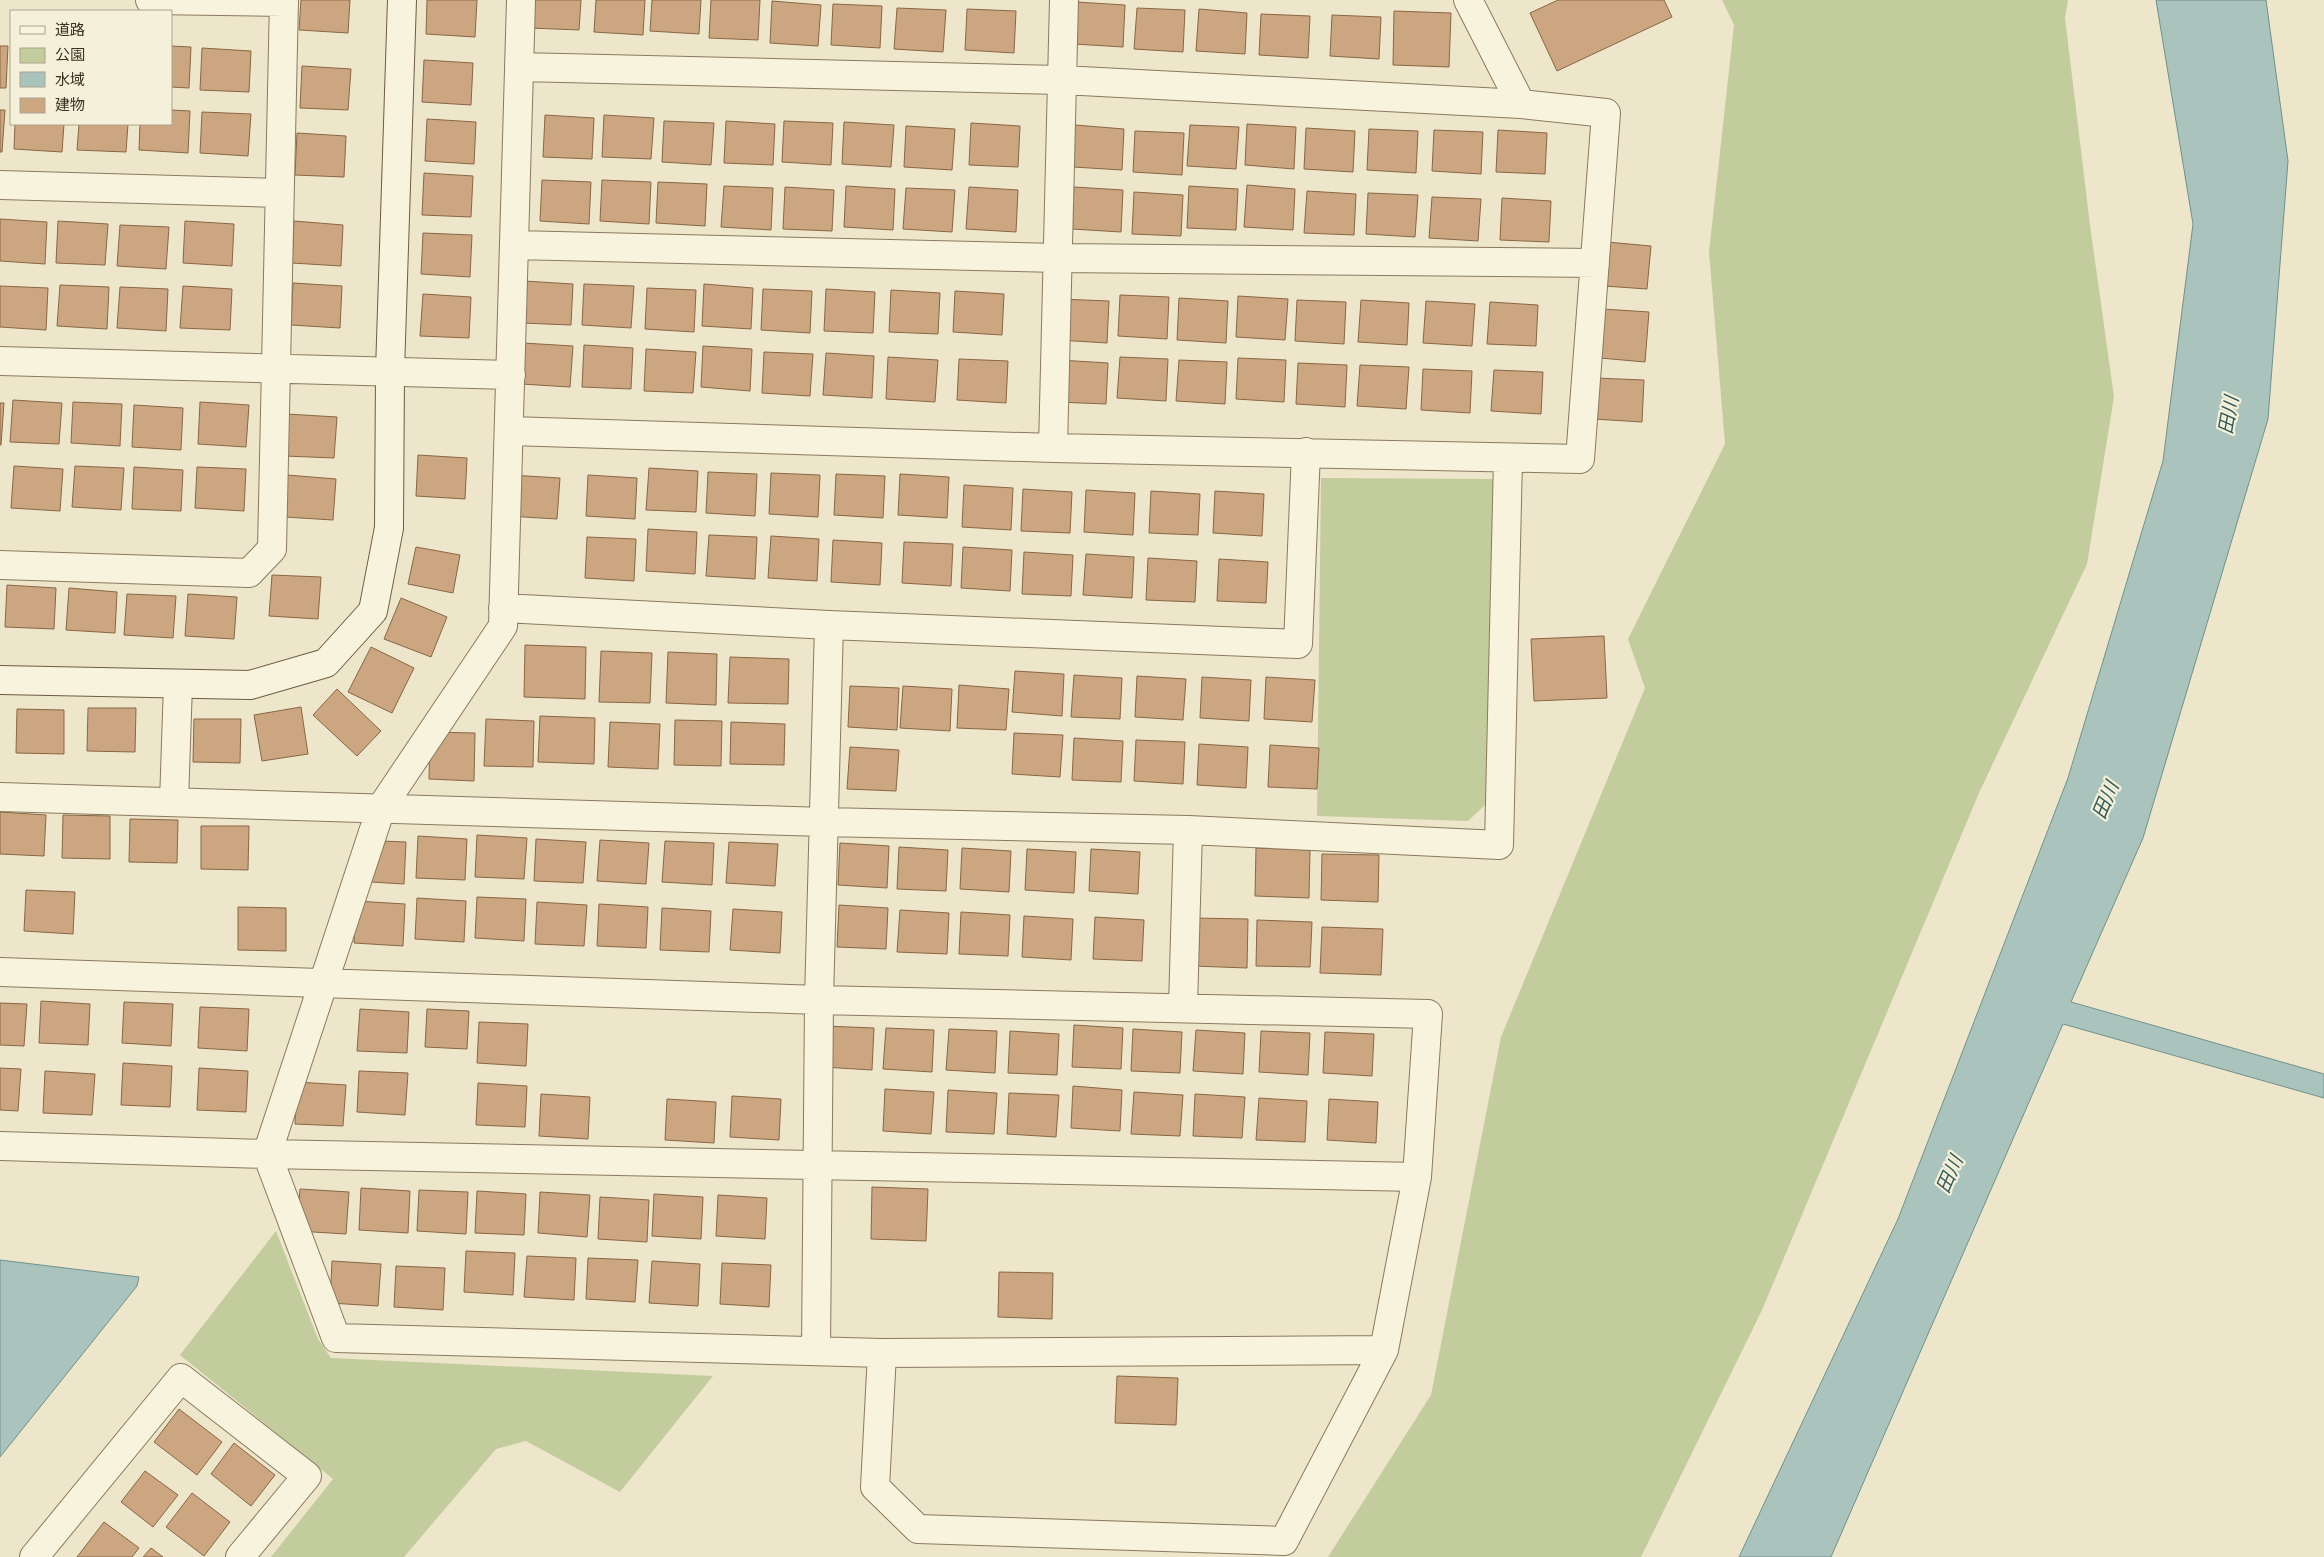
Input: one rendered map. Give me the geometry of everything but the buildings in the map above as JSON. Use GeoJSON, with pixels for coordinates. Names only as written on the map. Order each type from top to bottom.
{"type":"FeatureCollection","features":[{"type":"Feature","properties":{"kind":"street"},"geometry":{"type":"LineString","coordinates":[[0,565],[249,574],[272,549],[278,193],[284,1],[150,0]]}},
{"type":"Feature","properties":{"kind":"street"},"geometry":{"type":"LineString","coordinates":[[0,680],[250,686],[326,663],[373,611],[390,528],[390,371],[402,0]]}},
{"type":"Feature","properties":{"kind":"street"},"geometry":{"type":"LineString","coordinates":[[521,0],[503,626],[381,808],[267,1154],[336,1338],[882,1353],[1384,1350]]}},
{"type":"Feature","properties":{"kind":"street"},"geometry":{"type":"LineString","coordinates":[[1053,448],[1064,0]]}},
{"type":"Feature","properties":{"kind":"street"},"geometry":{"type":"LineString","coordinates":[[1468,0],[1520,104]]}},
{"type":"Feature","properties":{"kind":"street"},"geometry":{"type":"LineString","coordinates":[[510,431],[1053,448],[1306,452],[1508,459],[1580,459],[1606,113],[1520,104],[1062,80],[520,67]]}},
{"type":"Feature","properties":{"kind":"street"},"geometry":{"type":"LineString","coordinates":[[0,185],[278,193]]}},
{"type":"Feature","properties":{"kind":"street"},"geometry":{"type":"LineString","coordinates":[[515,246],[1058,258],[1595,263]]}},
{"type":"Feature","properties":{"kind":"street"},"geometry":{"type":"LineString","coordinates":[[0,361],[511,376]]}},
{"type":"Feature","properties":{"kind":"street"},"geometry":{"type":"LineString","coordinates":[[503,608],[829,625],[1298,644],[1306,452]]}},
{"type":"Feature","properties":{"kind":"street"},"geometry":{"type":"LineString","coordinates":[[0,797],[824,822],[1188,830],[1499,845],[1508,459]]}},
{"type":"Feature","properties":{"kind":"street"},"geometry":{"type":"LineString","coordinates":[[816,1351],[820,1000],[829,625]]}},
{"type":"Feature","properties":{"kind":"street"},"geometry":{"type":"LineString","coordinates":[[174,802],[178,684]]}},
{"type":"Feature","properties":{"kind":"street"},"geometry":{"type":"LineString","coordinates":[[1184,1007],[1188,830]]}},
{"type":"Feature","properties":{"kind":"street"},"geometry":{"type":"LineString","coordinates":[[0,972],[820,1000],[1428,1014],[1417,1177],[1384,1350],[1284,1541],[918,1529],[875,1487],[882,1353]]}},
{"type":"Feature","properties":{"kind":"street"},"geometry":{"type":"LineString","coordinates":[[0,1146],[267,1154],[1417,1177]]}},
{"type":"Feature","properties":{"kind":"street"},"geometry":{"type":"LineString","coordinates":[[34,1557],[181,1378],[307,1476],[240,1557]]}},
{"type":"Feature","properties":{"kind":"green space"},"geometry":{"type":"Polygon","coordinates":[[[1722,0],[2068,0],[2065,18],[2090,225],[2114,397],[2087,564],[1979,793],[1762,1310],[1641,1557],[1328,1557],[1431,1395],[1501,1037],[1645,688],[1628,639],[1725,444],[1709,252],[1734,25],[1722,0]]]}},
{"type":"Feature","properties":{"kind":"green space"},"geometry":{"type":"Polygon","coordinates":[[[1321,478],[1493,479],[1486,804],[1468,821],[1317,816],[1321,478]]]}},
{"type":"Feature","properties":{"kind":"green space"},"geometry":{"type":"Polygon","coordinates":[[[276,1231],[318,1339],[331,1358],[713,1376],[620,1492],[526,1441],[496,1449],[404,1557],[271,1557],[333,1479],[180,1355],[276,1231]]]}},
{"type":"Feature","properties":{"kind":"water","name":"田川"},"geometry":{"type":"Polygon","coordinates":[[[2156,0],[2266,0],[2288,161],[2268,419],[2143,838],[2071,1002],[2324,1074],[2324,1098],[2063,1024],[1831,1557],[1739,1557],[1898,1219],[2068,778],[2163,461],[2193,224],[2156,0]]]}},
{"type":"Feature","properties":{"kind":"water"},"geometry":{"type":"Polygon","coordinates":[[[0,1260],[139,1277],[137,1286],[0,1457],[0,1260]]]}}]}
